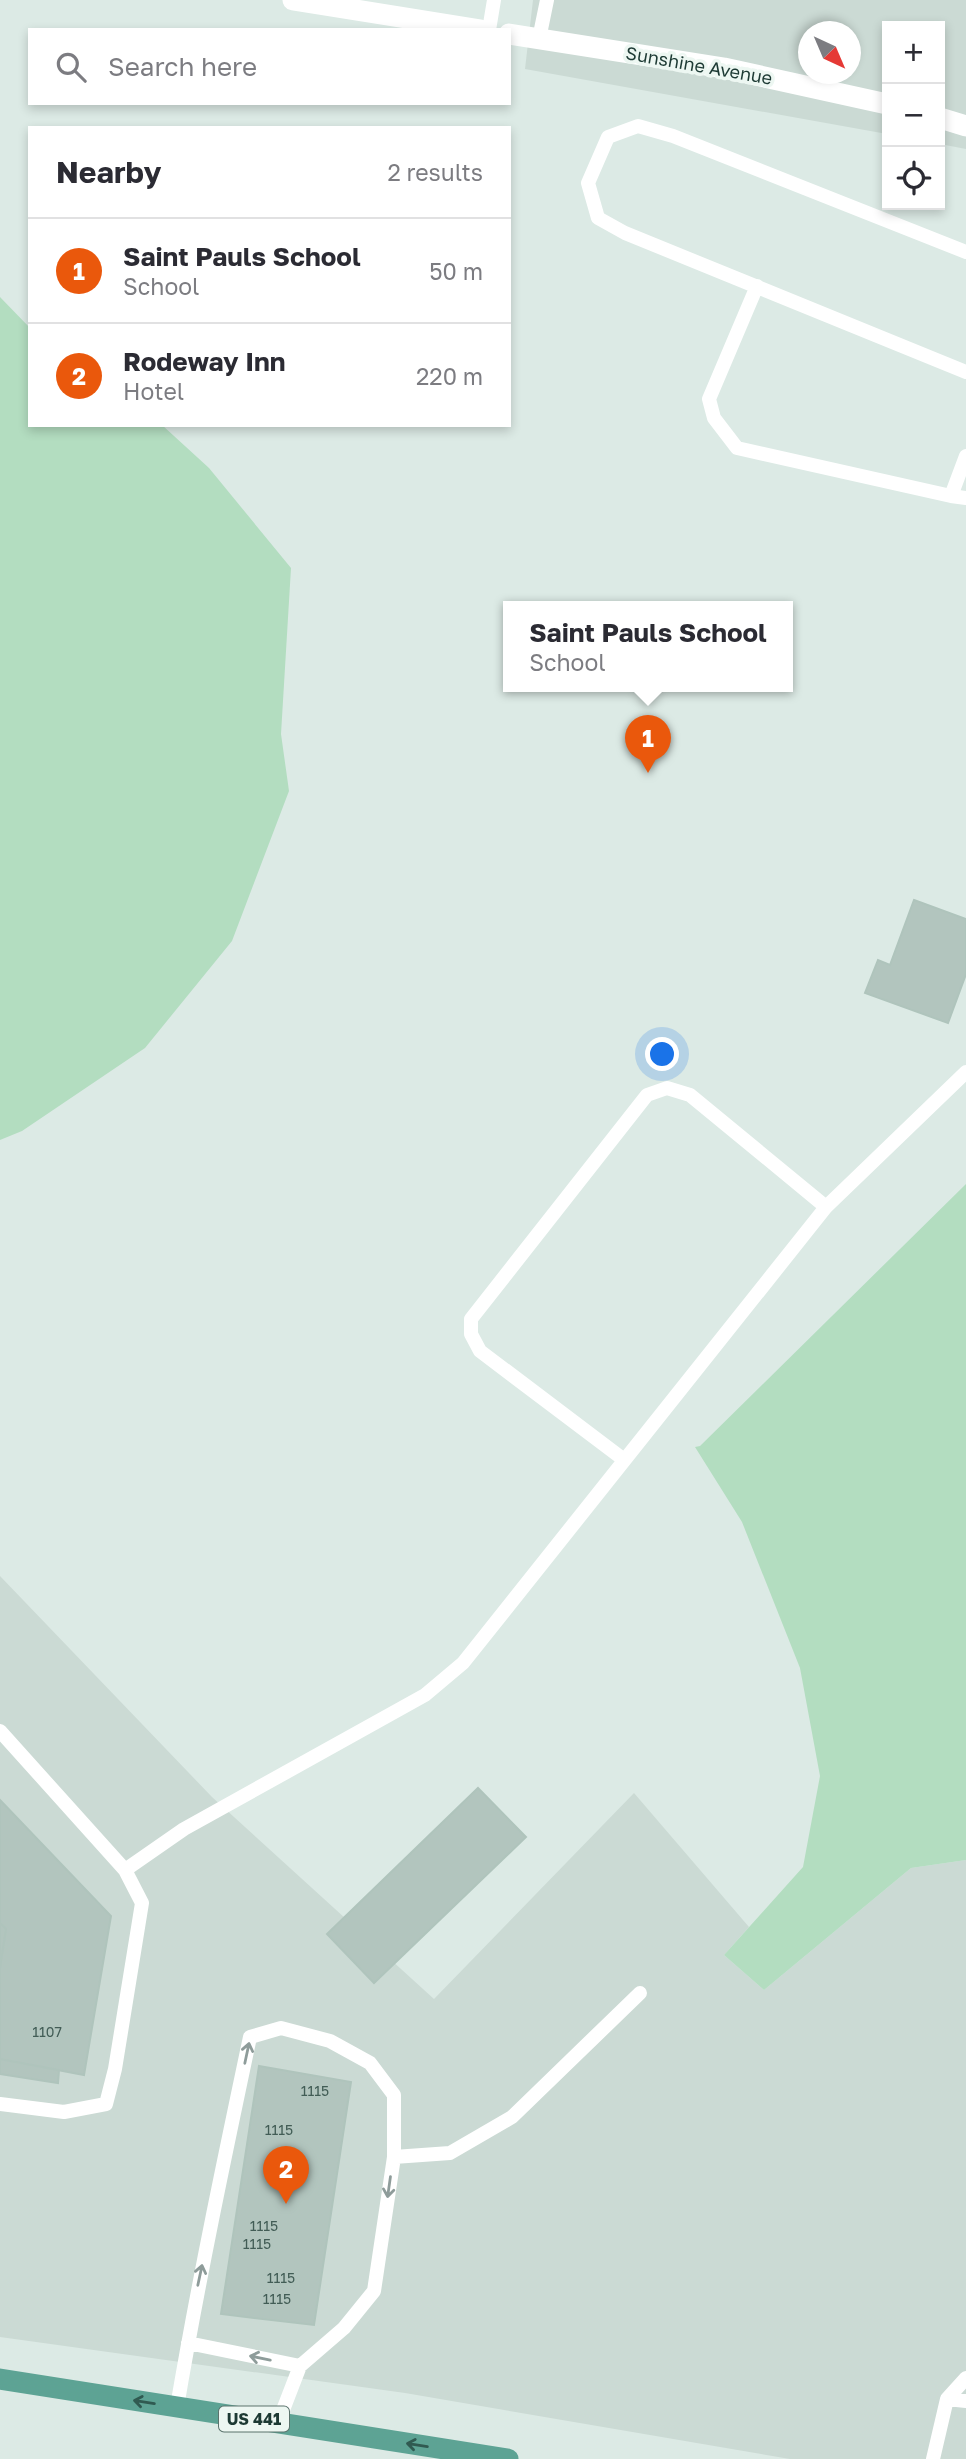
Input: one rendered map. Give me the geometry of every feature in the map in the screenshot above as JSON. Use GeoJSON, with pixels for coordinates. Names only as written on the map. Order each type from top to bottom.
{"type":"FeatureCollection","features":[{"type":"Feature","properties":{"kind":"main road","name":"US 441"},"geometry":{"type":"LineString","coordinates":[[0,2379],[508,2459]]}},
{"type":"Feature","properties":{"kind":"street"},"geometry":{"type":"LineString","coordinates":[[293,0],[468,28]]}},
{"type":"Feature","properties":{"kind":"street","name":"Sunshine Avenue"},"geometry":{"type":"LineString","coordinates":[[511,34],[724,68],[882,103]]}},
{"type":"Feature","properties":{"kind":"street"},"geometry":{"type":"LineString","coordinates":[[945,119],[966,125]]}},
{"type":"Feature","properties":{"kind":"lane"},"geometry":{"type":"LineString","coordinates":[[489,28],[494,0]]}},
{"type":"Feature","properties":{"kind":"lane"},"geometry":{"type":"LineString","coordinates":[[540,39],[547,0]]}},
{"type":"Feature","properties":{"kind":"lane"},"geometry":{"type":"LineString","coordinates":[[966,252],[673,136],[638,126],[608,137],[587,183],[598,218],[625,233],[966,372]]}},
{"type":"Feature","properties":{"kind":"lane"},"geometry":{"type":"LineString","coordinates":[[757,286],[709,399],[714,418],[737,448],[959,497],[966,456]]}},
{"type":"Feature","properties":{"kind":"lane"},"geometry":{"type":"LineString","coordinates":[[125,1870],[184,1829],[435,1687],[463,1663],[826,1207],[966,1072]]}},
{"type":"Feature","properties":{"kind":"lane"},"geometry":{"type":"LineString","coordinates":[[623,1459],[480,1352],[471,1335],[471,1319],[647,1095],[667,1088],[690,1095],[826,1207]]}},
{"type":"Feature","properties":{"kind":"lane"},"geometry":{"type":"LineString","coordinates":[[0,1731],[125,1870],[142,1903],[115,2069],[106,2104],[64,2112],[0,2104]]}},
{"type":"Feature","properties":{"kind":"lane"},"geometry":{"type":"LineString","coordinates":[[394,2157],[450,2152],[512,2117],[640,1993]]}},
{"type":"Feature","properties":{"kind":"lane"},"geometry":{"type":"LineString","coordinates":[[177,2407],[250,2037],[281,2028],[330,2041],[370,2063],[394,2095],[394,2157],[374,2291],[344,2328],[300,2366],[278,2423]]}},
{"type":"Feature","properties":{"kind":"lane"},"geometry":{"type":"LineString","coordinates":[[188,2343],[300,2366]]}},
{"type":"Feature","properties":{"kind":"lane"},"geometry":{"type":"LineString","coordinates":[[933,2459],[947,2399],[966,2378]]}},
{"type":"Feature","properties":{"kind":"lane"},"geometry":{"type":"LineString","coordinates":[[947,2399],[966,2402]]}},
{"type":"Feature","properties":{"kind":"shaded area"},"geometry":{"type":"Polygon","coordinates":[[[533,0],[966,0],[966,149],[945,145],[945,21],[882,21],[882,133],[525,69],[533,0]]]}},
{"type":"Feature","properties":{"kind":"shaded area"},"geometry":{"type":"Polygon","coordinates":[[[0,1576],[212,1797],[434,1999],[634,1793],[749,1927],[724,1955],[764,1990],[911,1868],[966,1860],[966,2459],[790,2459],[405,2393],[0,2337],[0,1576]]]}},
{"type":"Feature","properties":{"kind":"green space"},"geometry":{"type":"Polygon","coordinates":[[[0,297],[28,326],[28,427],[164,427],[209,468],[291,568],[281,734],[289,791],[232,941],[145,1048],[22,1131],[0,1140],[0,297]]]}},
{"type":"Feature","properties":{"kind":"green space"},"geometry":{"type":"Polygon","coordinates":[[[966,1184],[966,1860],[911,1868],[764,1990],[724,1955],[803,1867],[820,1776],[800,1668],[742,1522],[695,1447],[700,1446],[966,1184]]]}},
{"type":"Feature","properties":{"kind":"building"},"geometry":{"type":"Polygon","coordinates":[[[914,900],[966,919],[966,974],[948,1023],[865,993],[878,960],[890,965],[914,900]]]}},
{"type":"Feature","properties":{"kind":"building"},"geometry":{"type":"Polygon","coordinates":[[[478,1788],[526,1837],[374,1983],[327,1934],[478,1788]]]}},
{"type":"Feature","properties":{"kind":"building"},"geometry":{"type":"Polygon","coordinates":[[[0,1800],[111,1916],[84,2075],[0,2059],[0,1968],[6,1929],[0,1923],[0,1800]]]}},
{"type":"Feature","properties":{"kind":"building"},"geometry":{"type":"Polygon","coordinates":[[[0,1923],[6,1929],[0,1968],[0,1923]]]}},
{"type":"Feature","properties":{"kind":"building"},"geometry":{"type":"Polygon","coordinates":[[[0,2059],[59,2070],[58,2083],[0,2074],[0,2059]]]}},
{"type":"Feature","properties":{"kind":"building"},"geometry":{"type":"Polygon","coordinates":[[[259,2066],[351,2082],[314,2325],[221,2314],[259,2066]]]}},
{"type":"Feature","properties":{"kind":"place","name":"Saint Pauls School"},"geometry":{"type":"Point","coordinates":[648,773]}},
{"type":"Feature","properties":{"kind":"place","name":"Rodeway Inn"},"geometry":{"type":"Point","coordinates":[286,2204]}}]}
